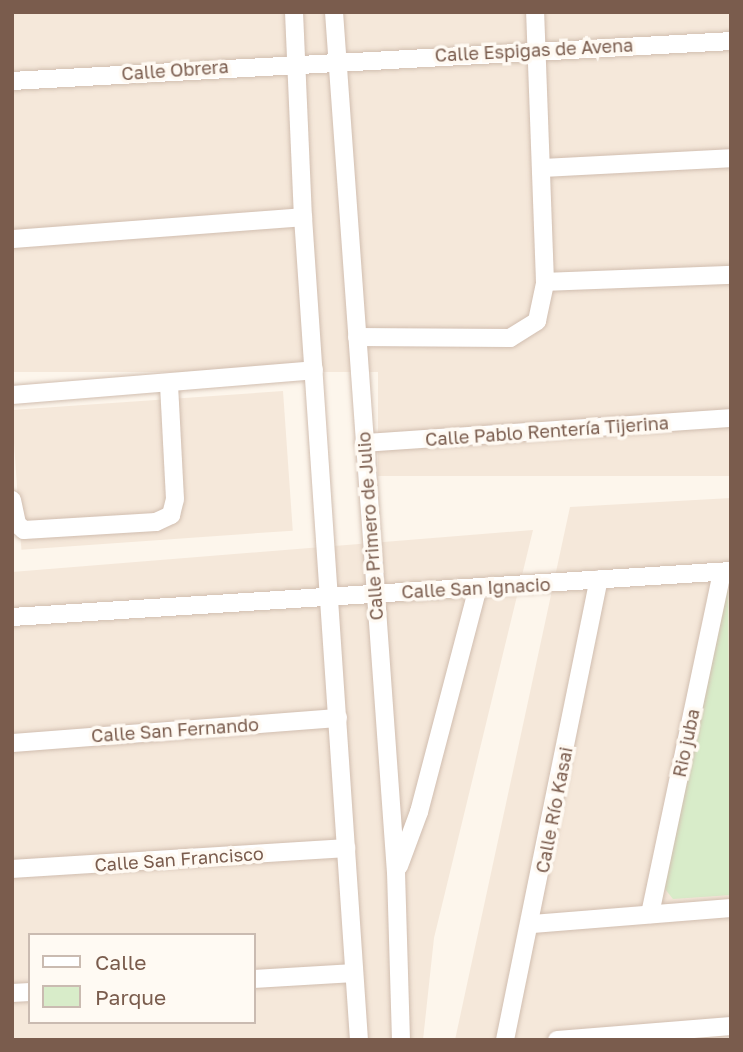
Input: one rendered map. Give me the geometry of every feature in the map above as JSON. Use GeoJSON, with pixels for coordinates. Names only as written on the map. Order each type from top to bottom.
{"type":"FeatureCollection","features":[{"type":"Feature","properties":{"kind":"street"},"geometry":{"type":"LineString","coordinates":[[294,12],[293,62],[359,1040]]}},
{"type":"Feature","properties":{"kind":"street","name":"Calle Primero de Julio"},"geometry":{"type":"LineString","coordinates":[[334,12],[396,872],[401,1040]]}},
{"type":"Feature","properties":{"kind":"street"},"geometry":{"type":"LineString","coordinates":[[357,337],[510,338],[537,321],[545,282],[535,12]]}},
{"type":"Feature","properties":{"kind":"street","name":"Calle Espigas de Avena"},"geometry":{"type":"LineString","coordinates":[[337,60],[731,41]]}},
{"type":"Feature","properties":{"kind":"street","name":"Calle Obrera"},"geometry":{"type":"LineString","coordinates":[[12,81],[337,60]]}},
{"type":"Feature","properties":{"kind":"street"},"geometry":{"type":"LineString","coordinates":[[542,168],[731,158]]}},
{"type":"Feature","properties":{"kind":"street"},"geometry":{"type":"LineString","coordinates":[[12,239],[303,218]]}},
{"type":"Feature","properties":{"kind":"street"},"geometry":{"type":"LineString","coordinates":[[545,282],[731,275]]}},
{"type":"Feature","properties":{"kind":"street"},"geometry":{"type":"LineString","coordinates":[[12,395],[314,370]]}},
{"type":"Feature","properties":{"kind":"street"},"geometry":{"type":"LineString","coordinates":[[12,500],[21,529],[156,522],[171,515],[175,499],[169,384]]}},
{"type":"Feature","properties":{"kind":"street","name":"Calle Pablo Rentería Tijerina"},"geometry":{"type":"LineString","coordinates":[[364,443],[731,418]]}},
{"type":"Feature","properties":{"kind":"street","name":"Calle San Ignacio"},"geometry":{"type":"LineString","coordinates":[[12,617],[330,599],[375,593],[477,590],[727,572]]}},
{"type":"Feature","properties":{"kind":"street","name":"Rio juba"},"geometry":{"type":"LineString","coordinates":[[650,914],[727,572]]}},
{"type":"Feature","properties":{"kind":"street","name":"Calle Río Kasai"},"geometry":{"type":"LineString","coordinates":[[505,1040],[532,923],[600,580]]}},
{"type":"Feature","properties":{"kind":"street"},"geometry":{"type":"LineString","coordinates":[[396,872],[419,812],[477,590]]}},
{"type":"Feature","properties":{"kind":"street","name":"Calle San Fernando"},"geometry":{"type":"LineString","coordinates":[[12,743],[338,718]]}},
{"type":"Feature","properties":{"kind":"street","name":"Calle San Francisco"},"geometry":{"type":"LineString","coordinates":[[12,869],[345,848]]}},
{"type":"Feature","properties":{"kind":"street"},"geometry":{"type":"LineString","coordinates":[[532,923],[731,908]]}},
{"type":"Feature","properties":{"kind":"street"},"geometry":{"type":"LineString","coordinates":[[256,979],[354,973]]}},
{"type":"Feature","properties":{"kind":"street"},"geometry":{"type":"LineString","coordinates":[[557,1040],[731,1026]]}},
{"type":"Feature","properties":{"kind":"shaded area"},"geometry":{"type":"Polygon","coordinates":[[[12,12],[731,12],[731,372],[12,372],[12,12]]]}},
{"type":"Feature","properties":{"kind":"shaded area"},"geometry":{"type":"Polygon","coordinates":[[[378,358],[731,358],[731,476],[378,476],[378,358]]]}},
{"type":"Feature","properties":{"kind":"shaded area"},"geometry":{"type":"Polygon","coordinates":[[[283,391],[293,531],[21,550],[12,410],[283,391]]]}},
{"type":"Feature","properties":{"kind":"shaded area"},"geometry":{"type":"Polygon","coordinates":[[[731,498],[731,1040],[455,1040],[570,507],[731,498]]]}},
{"type":"Feature","properties":{"kind":"shaded area"},"geometry":{"type":"Polygon","coordinates":[[[533,530],[434,938],[423,1040],[12,1040],[12,572],[533,530]]]}},
{"type":"Feature","properties":{"kind":"green space"},"geometry":{"type":"Polygon","coordinates":[[[728,582],[731,895],[673,899],[661,884],[728,582]]]}}]}
